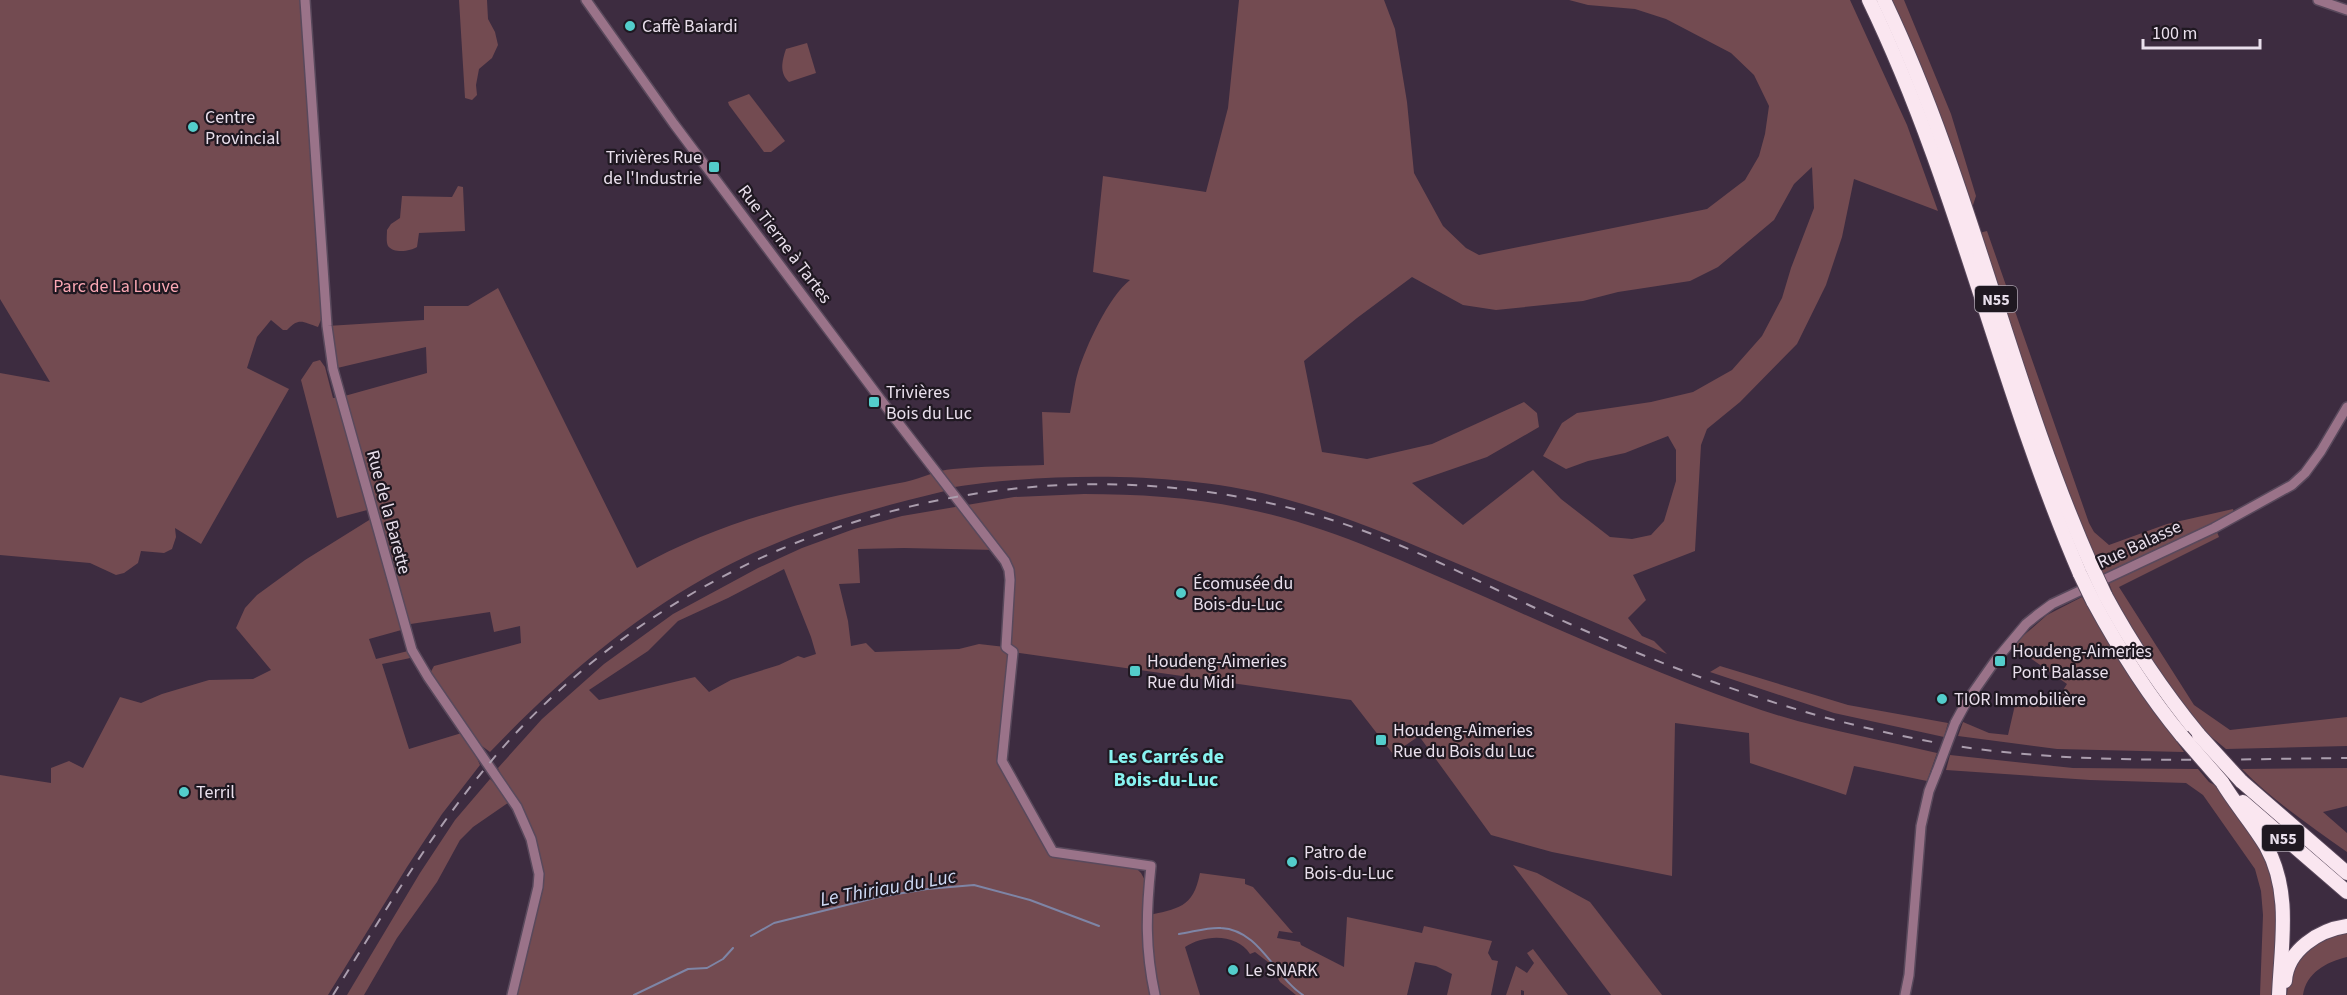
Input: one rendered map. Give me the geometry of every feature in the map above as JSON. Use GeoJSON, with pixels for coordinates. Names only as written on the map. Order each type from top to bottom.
{"type":"FeatureCollection","features":[{"type":"Feature","properties":{"kind":"highway","name":"N55"},"geometry":{"type":"LineString","coordinates":[[1869,0],[1904,77],[1934,153],[2046,489],[2099,598],[2116,643],[2140,681],[2182,736],[2222,782],[2252,811],[2347,892]]}},
{"type":"Feature","properties":{"kind":"highway","name":"N55"},"geometry":{"type":"LineString","coordinates":[[1884,0],[1932,110],[2086,570]]}},
{"type":"Feature","properties":{"kind":"highway","name":"N55"},"geometry":{"type":"LineString","coordinates":[[2099,598],[2127,635],[2151,673],[2199,735],[2241,781],[2347,873]]}},
{"type":"Feature","properties":{"kind":"highway"},"geometry":{"type":"LineString","coordinates":[[2222,782],[2266,847],[2280,886],[2283,923],[2279,995]]}},
{"type":"Feature","properties":{"kind":"highway"},"geometry":{"type":"LineString","coordinates":[[2324,854],[2347,863]]}},
{"type":"Feature","properties":{"kind":"highway"},"geometry":{"type":"LineString","coordinates":[[2284,995],[2291,960],[2300,950],[2321,934],[2347,926]]}},
{"type":"Feature","properties":{"kind":"street","name":"Rue de la Barette"},"geometry":{"type":"LineString","coordinates":[[305,0],[329,345],[361,473],[412,650],[517,807],[531,839],[536,859],[538,887],[512,995]]}},
{"type":"Feature","properties":{"kind":"street","name":"Rue Tierne à Tartes"},"geometry":{"type":"LineString","coordinates":[[586,0],[674,124],[961,505],[998,550],[1009,570],[1006,647],[1013,652],[1002,761],[1053,852],[1151,866],[1146,916],[1148,954],[1155,995]]}},
{"type":"Feature","properties":{"kind":"street"},"geometry":{"type":"LineString","coordinates":[[2318,0],[2347,10]]}},
{"type":"Feature","properties":{"kind":"street","name":"Rue Balasse"},"geometry":{"type":"LineString","coordinates":[[1905,995],[1909,975],[1921,826],[1929,791],[1955,723],[1995,660],[2026,624],[2052,604],[2175,544],[2214,528],[2284,490],[2311,466],[2347,407]]}},
{"type":"Feature","properties":{"kind":"green space","name":"Parc de La Louve"},"geometry":{"type":"Polygon","coordinates":[[[0,0],[305,0],[326,308],[318,327],[298,322],[287,330],[283,330],[271,320],[257,337],[247,368],[289,389],[201,544],[175,528],[176,537],[172,549],[164,553],[141,551],[138,563],[124,573],[116,575],[90,563],[0,555],[0,373],[50,382],[0,299],[0,0]]]}},
{"type":"Feature","properties":{"kind":"green space"},"geometry":{"type":"Polygon","coordinates":[[[459,0],[487,0],[488,19],[495,32],[498,45],[492,58],[479,69],[477,95],[472,100],[465,98],[459,0]]]}},
{"type":"Feature","properties":{"kind":"green space"},"geometry":{"type":"Polygon","coordinates":[[[1239,0],[1384,0],[1395,29],[1407,102],[1414,173],[1443,226],[1466,248],[1479,255],[1707,209],[1745,180],[1759,156],[1769,106],[1754,75],[1731,53],[1666,19],[1635,9],[1588,5],[1569,0],[1850,0],[1907,125],[1938,211],[1854,179],[1842,237],[1826,285],[1797,344],[1740,402],[1707,429],[1701,445],[1695,551],[1633,575],[1646,600],[1628,618],[1642,636],[1654,641],[1667,654],[1398,538],[1285,499],[1205,483],[1162,479],[1073,477],[1029,479],[948,488],[937,476],[945,491],[859,514],[803,533],[748,556],[689,587],[657,607],[598,651],[516,725],[490,752],[466,734],[480,765],[442,814],[328,995],[0,995],[0,775],[51,783],[51,768],[69,761],[83,768],[120,697],[141,703],[209,680],[253,679],[271,670],[236,628],[245,608],[257,595],[305,560],[374,517],[371,509],[337,518],[301,380],[313,362],[320,360],[325,367],[333,398],[341,397],[427,373],[426,347],[333,369],[327,326],[424,320],[424,306],[468,306],[498,288],[637,568],[669,551],[734,524],[800,504],[911,481],[947,470],[1044,465],[1042,412],[1070,413],[1075,382],[1092,336],[1114,297],[1130,280],[1093,272],[1103,176],[1206,192],[1228,108],[1239,0]],[[1812,167],[1794,184],[1774,220],[1718,267],[1690,281],[1618,292],[1583,301],[1496,310],[1463,305],[1412,277],[1304,361],[1322,452],[1367,459],[1432,444],[1524,402],[1537,413],[1539,427],[1487,457],[1412,483],[1463,525],[1533,470],[1561,499],[1610,537],[1632,539],[1651,535],[1664,521],[1676,481],[1676,450],[1668,436],[1625,453],[1588,461],[1566,469],[1543,456],[1562,423],[1577,413],[1651,402],[1693,392],[1732,370],[1762,336],[1782,298],[1814,208],[1812,167]],[[490,612],[404,625],[405,629],[369,639],[376,659],[412,650],[415,657],[382,664],[409,749],[465,732],[428,677],[434,666],[521,643],[520,626],[494,632],[490,612]]]}},
{"type":"Feature","properties":{"kind":"green space"},"geometry":{"type":"Polygon","coordinates":[[[1892,0],[1904,0],[1951,114],[1976,196],[1971,211],[1901,19],[1892,0]]]}},
{"type":"Feature","properties":{"kind":"green space"},"geometry":{"type":"Polygon","coordinates":[[[807,43],[816,73],[789,82],[783,71],[786,49],[807,43]]]}},
{"type":"Feature","properties":{"kind":"green space"},"geometry":{"type":"Polygon","coordinates":[[[749,94],[785,141],[771,152],[764,152],[729,105],[728,102],[749,94]]]}},
{"type":"Feature","properties":{"kind":"green space"},"geometry":{"type":"Polygon","coordinates":[[[458,186],[463,187],[465,231],[419,233],[417,247],[407,251],[394,250],[388,246],[387,230],[400,218],[402,196],[452,197],[458,186]]]}},
{"type":"Feature","properties":{"kind":"green space"},"geometry":{"type":"Polygon","coordinates":[[[1987,231],[2094,532],[2109,545],[2167,524],[2233,509],[2234,513],[2104,575],[2081,530],[2063,483],[1979,233],[1987,231]]]}},
{"type":"Feature","properties":{"kind":"green space"},"geometry":{"type":"Polygon","coordinates":[[[1084,494],[1163,497],[1222,504],[1302,523],[1361,544],[1676,679],[1744,704],[1815,726],[1937,753],[1927,781],[1854,766],[1846,795],[1750,763],[1749,733],[1675,723],[1672,876],[1552,852],[1491,835],[1419,736],[1393,754],[1351,700],[1013,652],[1002,761],[1053,852],[1131,863],[1141,873],[1149,888],[1146,916],[1182,905],[1193,894],[1200,873],[1245,879],[1245,884],[1253,887],[1293,933],[1279,931],[1277,938],[1300,942],[1301,945],[1344,967],[1347,917],[1422,933],[1424,926],[1492,941],[1488,953],[1492,960],[1498,961],[1491,995],[1447,995],[1452,974],[1436,966],[1415,962],[1407,995],[1296,995],[1280,982],[1268,962],[1255,952],[1250,954],[1237,942],[1229,939],[1210,938],[1185,947],[1200,995],[512,995],[535,903],[536,859],[512,800],[473,827],[460,840],[437,882],[397,938],[364,995],[347,995],[420,873],[455,820],[490,779],[511,798],[498,768],[542,719],[604,664],[673,614],[758,568],[802,548],[854,529],[902,516],[1014,497],[1084,494]],[[858,549],[860,583],[839,584],[848,621],[851,646],[866,643],[875,652],[959,649],[979,644],[1005,647],[1010,580],[997,550],[858,549]],[[784,569],[678,621],[648,651],[589,690],[599,700],[695,677],[709,692],[731,680],[779,665],[798,656],[804,658],[816,654],[784,569]]]}},
{"type":"Feature","properties":{"kind":"green space"},"geometry":{"type":"Polygon","coordinates":[[[2217,532],[2219,537],[2119,587],[2194,705],[2230,730],[2347,717],[2347,746],[2226,749],[2199,727],[2168,688],[2113,600],[2109,583],[2217,532]]]}},
{"type":"Feature","properties":{"kind":"green space"},"geometry":{"type":"Polygon","coordinates":[[[2082,597],[2136,684],[2184,752],[2057,749],[1958,736],[1963,722],[1989,733],[2008,735],[2015,705],[2052,707],[2067,684],[2009,643],[2023,636],[2047,615],[2082,597]]]}},
{"type":"Feature","properties":{"kind":"green space"},"geometry":{"type":"Polygon","coordinates":[[[1720,666],[1848,705],[1948,723],[1944,737],[1834,713],[1710,672],[1720,666]]]}},
{"type":"Feature","properties":{"kind":"green space"},"geometry":{"type":"Polygon","coordinates":[[[1950,755],[2073,768],[2198,769],[2209,782],[2218,787],[2250,830],[2270,865],[2280,915],[2276,995],[2260,995],[2263,915],[2261,891],[2255,869],[2203,795],[2186,783],[2090,780],[1946,770],[1950,755]]]}},
{"type":"Feature","properties":{"kind":"green space"},"geometry":{"type":"Polygon","coordinates":[[[2347,768],[2347,806],[2323,812],[2347,833],[2347,852],[2279,802],[2242,769],[2347,768]]]}},
{"type":"Feature","properties":{"kind":"green space"},"geometry":{"type":"Polygon","coordinates":[[[1513,865],[1537,873],[1590,902],[1662,995],[1611,995],[1513,865]]]}},
{"type":"Feature","properties":{"kind":"green space"},"geometry":{"type":"Polygon","coordinates":[[[2347,932],[2347,957],[2318,970],[2308,980],[2303,995],[2287,995],[2293,972],[2305,953],[2324,939],[2347,932]]]}},
{"type":"Feature","properties":{"kind":"green space"},"geometry":{"type":"Polygon","coordinates":[[[1533,949],[1568,995],[1524,995],[1524,991],[1521,990],[1521,995],[1506,995],[1516,966],[1527,973],[1534,963],[1527,953],[1533,949]]]}},
{"type":"Feature","properties":{"kind":"waterway","name":"Le Thiriau du Luc"},"geometry":{"type":"LineString","coordinates":[[751,936],[774,923],[879,897],[927,889],[974,885],[1030,900],[1099,926]]}},
{"type":"Feature","properties":{"kind":"waterway","name":"Le Thiriau du Luc"},"geometry":{"type":"LineString","coordinates":[[1179,934],[1216,928],[1235,931],[1256,945],[1283,977],[1303,995]]}},
{"type":"Feature","properties":{"kind":"waterway","name":"Le Thiriau du Luc"},"geometry":{"type":"LineString","coordinates":[[634,995],[688,969],[707,968],[723,959],[733,948]]}},
{"type":"Feature","properties":{"kind":"railway"},"geometry":{"type":"LineString","coordinates":[[333,995],[418,860],[464,795],[515,734],[596,659],[686,597],[784,548],[887,512],[994,491],[1102,484],[1211,492],[1319,516],[1415,552],[1570,624],[1697,676],[1794,709],[1910,738],[1994,751],[2082,758],[2170,760],[2347,758]]}},
{"type":"Feature","properties":{"kind":"place","name":"Caffè Baiardi"},"geometry":{"type":"Point","coordinates":[630,26]}},
{"type":"Feature","properties":{"kind":"place","name":"Centre Provincial"},"geometry":{"type":"Point","coordinates":[193,127]}},
{"type":"Feature","properties":{"kind":"place","name":"Trivières Rue de l'Industrie"},"geometry":{"type":"Point","coordinates":[714,167]}},
{"type":"Feature","properties":{"kind":"place","name":"Trivières Bois du Luc"},"geometry":{"type":"Point","coordinates":[874,402]}},
{"type":"Feature","properties":{"kind":"place","name":"Écomusée du Bois-du-Luc"},"geometry":{"type":"Point","coordinates":[1181,593]}},
{"type":"Feature","properties":{"kind":"place","name":"Houdeng-Aimeries Pont Balasse"},"geometry":{"type":"Point","coordinates":[2000,661]}},
{"type":"Feature","properties":{"kind":"place","name":"Houdeng-Aimeries Rue du Midi"},"geometry":{"type":"Point","coordinates":[1135,671]}},
{"type":"Feature","properties":{"kind":"place","name":"TIOR Immobilière"},"geometry":{"type":"Point","coordinates":[1942,699]}},
{"type":"Feature","properties":{"kind":"place","name":"Houdeng-Aimeries Rue du Bois du Luc"},"geometry":{"type":"Point","coordinates":[1381,740]}},
{"type":"Feature","properties":{"kind":"place","name":"Terril"},"geometry":{"type":"Point","coordinates":[184,792]}},
{"type":"Feature","properties":{"kind":"place","name":"Patro de Bois-du-Luc"},"geometry":{"type":"Point","coordinates":[1292,862]}},
{"type":"Feature","properties":{"kind":"place","name":"Le SNARK"},"geometry":{"type":"Point","coordinates":[1233,970]}},
{"type":"Feature","properties":{"kind":"district","name":"Les Carrés de Bois-du-Luc"},"geometry":{"type":"Point","coordinates":[1166,768]}}]}
